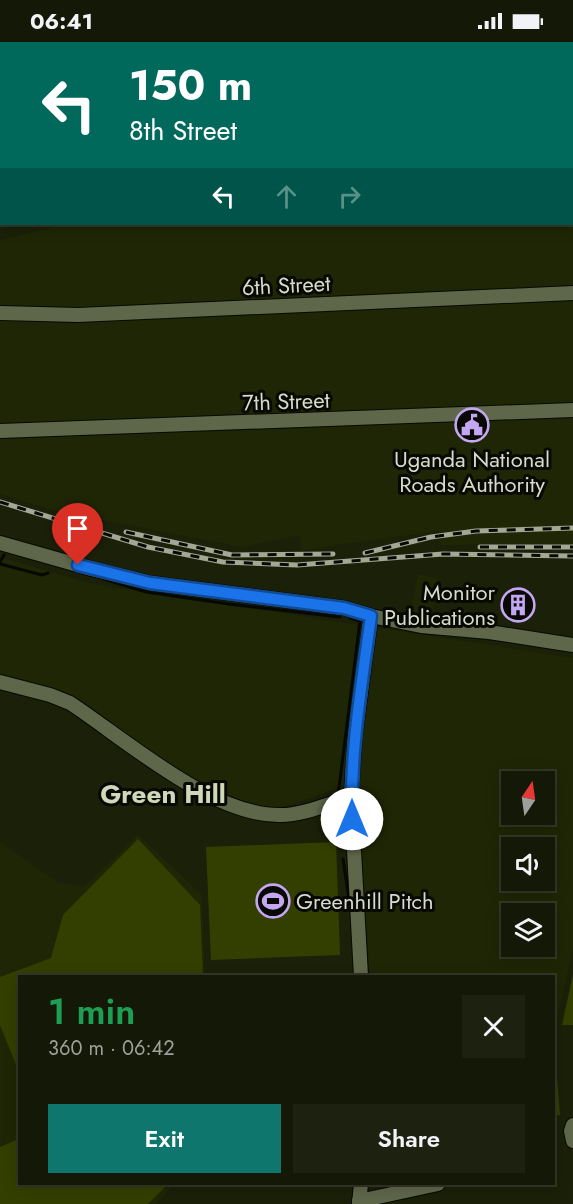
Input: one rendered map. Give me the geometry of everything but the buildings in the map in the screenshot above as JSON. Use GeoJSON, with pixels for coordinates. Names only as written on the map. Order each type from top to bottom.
{"type":"FeatureCollection","features":[{"type":"Feature","properties":{"kind":"street","name":"6th Street"},"geometry":{"type":"LineString","coordinates":[[0,313],[78,315],[573,293]]}},
{"type":"Feature","properties":{"kind":"street","name":"7th Street"},"geometry":{"type":"LineString","coordinates":[[0,431],[573,410]]}},
{"type":"Feature","properties":{"kind":"street"},"geometry":{"type":"LineString","coordinates":[[0,543],[150,583],[344,608],[421,626],[489,632],[573,645]]}},
{"type":"Feature","properties":{"kind":"street"},"geometry":{"type":"LineString","coordinates":[[361,975],[351,797],[355,736],[371,616]]}},
{"type":"Feature","properties":{"kind":"street"},"geometry":{"type":"LineString","coordinates":[[0,682],[50,694],[70,703],[194,788],[232,806],[269,815],[294,815],[351,797]]}},
{"type":"Feature","properties":{"kind":"street"},"geometry":{"type":"LineString","coordinates":[[573,1125],[571,1127],[573,1141]]}},
{"type":"Feature","properties":{"kind":"street"},"geometry":{"type":"LineString","coordinates":[[361,1185],[359,1202],[434,1185]]}},
{"type":"Feature","properties":{"kind":"shaded area"},"geometry":{"type":"Polygon","coordinates":[[[62,225],[573,225],[573,544],[441,545],[438,531],[301,550],[300,535],[242,547],[56,511],[0,494],[0,240],[62,225]]]}},
{"type":"Feature","properties":{"kind":"shaded area"},"geometry":{"type":"Polygon","coordinates":[[[0,557],[93,584],[573,658],[573,948],[555,1026],[555,975],[370,975],[353,784],[270,811],[205,787],[61,692],[0,678],[0,557]]]}},
{"type":"Feature","properties":{"kind":"shaded area"},"geometry":{"type":"Polygon","coordinates":[[[418,574],[438,579],[430,617],[410,613],[418,574]]]}},
{"type":"Feature","properties":{"kind":"shaded area"},"geometry":{"type":"Polygon","coordinates":[[[138,835],[202,895],[205,975],[18,975],[18,1185],[174,1185],[155,1204],[0,1204],[0,842],[57,882],[84,887],[138,835]]]}},
{"type":"Feature","properties":{"kind":"green space"},"geometry":{"type":"Polygon","coordinates":[[[138,839],[200,905],[203,975],[18,975],[18,1070],[0,1025],[0,977],[51,958],[63,915],[138,839]]]}},
{"type":"Feature","properties":{"kind":"green space","name":"Greenhill Pitch"},"geometry":{"type":"Polygon","coordinates":[[[336,842],[340,955],[211,960],[206,847],[336,842]]]}},
{"type":"Feature","properties":{"kind":"green space"},"geometry":{"type":"Polygon","coordinates":[[[573,974],[573,1025],[562,1025],[573,974]]]}},
{"type":"Feature","properties":{"kind":"green space"},"geometry":{"type":"Polygon","coordinates":[[[555,1053],[560,1115],[555,1115],[555,1053]]]}},
{"type":"Feature","properties":{"kind":"green space"},"geometry":{"type":"Polygon","coordinates":[[[18,1139],[18,1185],[167,1185],[148,1204],[0,1204],[0,1147],[18,1139]]]}},
{"type":"Feature","properties":{"kind":"waterway"},"geometry":{"type":"LineString","coordinates":[[0,562],[4,555]]}},
{"type":"Feature","properties":{"kind":"waterway"},"geometry":{"type":"LineString","coordinates":[[0,564],[42,575],[48,573]]}},
{"type":"Feature","properties":{"kind":"waterway"},"geometry":{"type":"LineString","coordinates":[[104,579],[146,592],[340,617]]}},
{"type":"Feature","properties":{"kind":"waterway"},"geometry":{"type":"LineString","coordinates":[[338,796],[360,621],[350,618]]}},
{"type":"Feature","properties":{"kind":"waterway"},"geometry":{"type":"LineString","coordinates":[[340,810],[341,848]]}},
{"type":"Feature","properties":{"kind":"waterway"},"geometry":{"type":"LineString","coordinates":[[343,859],[351,912]]}},
{"type":"Feature","properties":{"kind":"railway"},"geometry":{"type":"LineString","coordinates":[[0,502],[148,547],[223,562],[297,565],[443,554],[573,556]]}},
{"type":"Feature","properties":{"kind":"railway"},"geometry":{"type":"LineString","coordinates":[[365,553],[431,537],[476,531],[573,528]]}},
{"type":"Feature","properties":{"kind":"railway"},"geometry":{"type":"LineString","coordinates":[[126,532],[232,555],[333,554]]}},
{"type":"Feature","properties":{"kind":"railway"},"geometry":{"type":"LineString","coordinates":[[480,547],[573,547]]}},
{"type":"Feature","properties":{"kind":"place","name":"Uganda National Roads Authority"},"geometry":{"type":"Point","coordinates":[472,425]}},
{"type":"Feature","properties":{"kind":"place","name":"Monitor Publications"},"geometry":{"type":"Point","coordinates":[518,605]}},
{"type":"Feature","properties":{"kind":"place","name":"Greenhill Pitch"},"geometry":{"type":"Point","coordinates":[273,901]}},
{"type":"Feature","properties":{"kind":"district","name":"Green Hill"},"geometry":{"type":"Point","coordinates":[163,794]}},
{"type":"Feature","properties":{"kind":"route"},"geometry":{"type":"LineString","coordinates":[[78,565],[150,583],[344,608],[371,616],[355,736],[352,819]]}}]}
